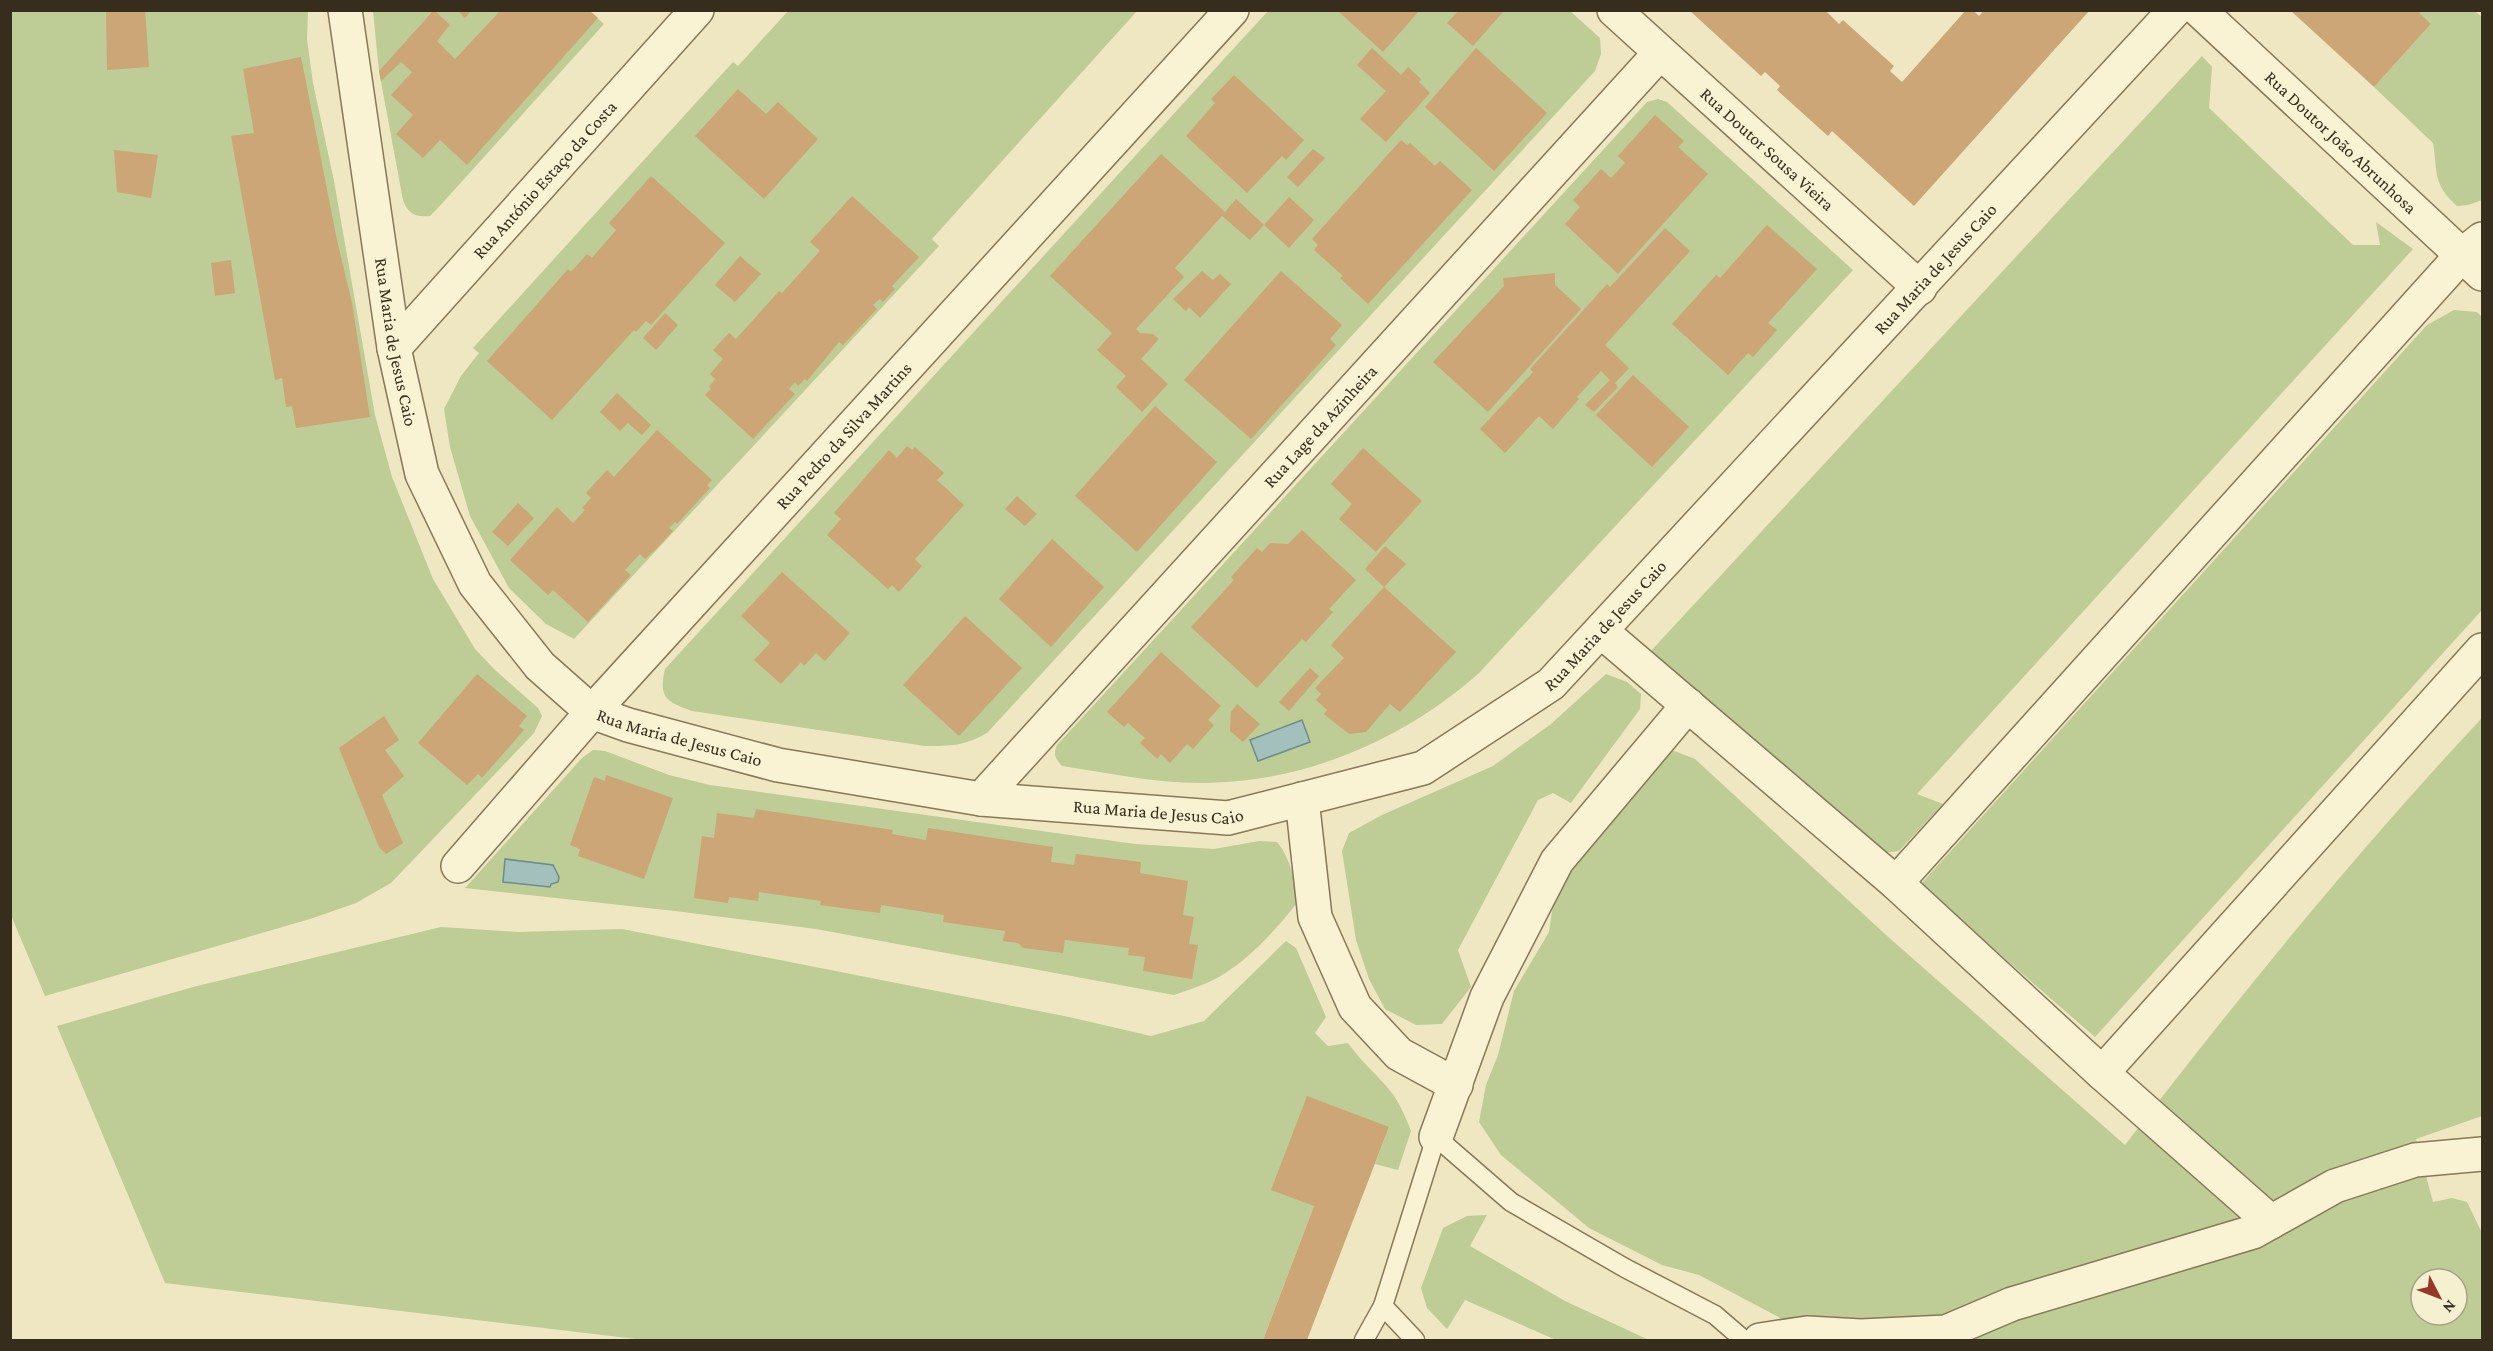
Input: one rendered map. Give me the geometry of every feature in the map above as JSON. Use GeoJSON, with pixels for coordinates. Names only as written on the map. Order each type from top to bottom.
{"type":"FeatureCollection","features":[{"type":"Feature","properties":{"kind":"street","name":"Rua Maria de Jesus Caio"},"geometry":{"type":"LineString","coordinates":[[345,10],[394,348],[422,474],[476,584],[540,666],[592,712],[628,725],[778,765],[981,799],[1228,818],[1423,768],[1551,684],[2175,10]]}},
{"type":"Feature","properties":{"kind":"street","name":"Rua António Estaço da Costa"},"geometry":{"type":"LineString","coordinates":[[394,348],[697,10]]}},
{"type":"Feature","properties":{"kind":"street","name":"Rua Pedro da Silva Martins"},"geometry":{"type":"LineString","coordinates":[[458,866],[592,712],[1232,10]]}},
{"type":"Feature","properties":{"kind":"street","name":"Rua Doutor Sousa Vieira"},"geometry":{"type":"LineString","coordinates":[[1614,10],[1920,288]]}},
{"type":"Feature","properties":{"kind":"street","name":"Rua Doutor João Abrunhosa"},"geometry":{"type":"LineString","coordinates":[[2199,10],[2476,256]]}},
{"type":"Feature","properties":{"kind":"street","name":"Rua Lage da Azinheira"},"geometry":{"type":"LineString","coordinates":[[981,799],[1660,52]]}},
{"type":"Feature","properties":{"kind":"street"},"geometry":{"type":"LineString","coordinates":[[1896,883],[2476,256]]}},
{"type":"Feature","properties":{"kind":"street"},"geometry":{"type":"LineString","coordinates":[[1601,631],[1896,883],[2102,1073],[2271,1222]]}},
{"type":"Feature","properties":{"kind":"street"},"geometry":{"type":"LineString","coordinates":[[2102,1073],[2482,650]]}},
{"type":"Feature","properties":{"kind":"street"},"geometry":{"type":"LineString","coordinates":[[1436,1137],[1487,997],[1557,861],[1688,705]]}},
{"type":"Feature","properties":{"kind":"street"},"geometry":{"type":"LineString","coordinates":[[1302,799],[1315,918],[1355,1007],[1399,1054],[1456,1084]]}},
{"type":"Feature","properties":{"kind":"street"},"geometry":{"type":"LineString","coordinates":[[1760,1341],[1808,1333],[1861,1336],[1946,1332],[2012,1304],[2253,1232],[2335,1186],[2415,1160],[2482,1154]]}},
{"type":"Feature","properties":{"kind":"lane"},"geometry":{"type":"LineString","coordinates":[[1364,1341],[1383,1306],[1436,1137],[1511,1202],[1625,1268],[1715,1315],[1744,1341]]}},
{"type":"Feature","properties":{"kind":"lane"},"geometry":{"type":"LineString","coordinates":[[1383,1306],[1414,1341]]}},
{"type":"Feature","properties":{"kind":"green space"},"geometry":{"type":"Polygon","coordinates":[[[10,11],[308,11],[307,39],[313,83],[334,181],[375,415],[392,477],[433,579],[475,649],[538,708],[542,716],[534,733],[391,883],[356,903],[310,919],[45,996],[10,913],[10,11]]]}},
{"type":"Feature","properties":{"kind":"green space"},"geometry":{"type":"Polygon","coordinates":[[[373,11],[589,11],[604,24],[437,209],[430,216],[425,216],[416,215],[407,209],[403,200],[379,71],[373,11]]]}},
{"type":"Feature","properties":{"kind":"green space"},"geometry":{"type":"Polygon","coordinates":[[[788,11],[1137,11],[932,239],[939,246],[574,639],[546,624],[509,588],[470,516],[450,447],[444,409],[461,376],[479,353],[473,348],[733,62],[738,66],[788,11]]]}},
{"type":"Feature","properties":{"kind":"green space"},"geometry":{"type":"Polygon","coordinates":[[[1268,11],[1570,11],[1600,38],[1601,54],[1595,71],[987,733],[971,741],[957,744],[925,746],[692,711],[666,698],[663,687],[665,669],[1268,11]]]}},
{"type":"Feature","properties":{"kind":"green space"},"geometry":{"type":"Polygon","coordinates":[[[2416,11],[2475,11],[2482,17],[2482,200],[2468,205],[2457,206],[2443,191],[2438,177],[2433,143],[2374,87],[2431,24],[2416,11]]]}},
{"type":"Feature","properties":{"kind":"green space"},"geometry":{"type":"Polygon","coordinates":[[[2202,56],[2212,67],[2209,108],[2353,245],[2380,245],[2376,222],[2413,249],[1917,794],[1943,804],[1899,851],[1883,853],[1649,653],[2202,56]]]}},
{"type":"Feature","properties":{"kind":"green space"},"geometry":{"type":"Polygon","coordinates":[[[1658,99],[1667,102],[1853,270],[1479,673],[1450,697],[1419,718],[1386,737],[1317,765],[1280,775],[1243,781],[1170,782],[1062,766],[1055,756],[1057,745],[1647,102],[1658,99]]]}},
{"type":"Feature","properties":{"kind":"green space"},"geometry":{"type":"Polygon","coordinates":[[[2454,310],[2477,312],[2482,317],[2482,610],[2095,1037],[1920,885],[2427,325],[2454,310]]]}},
{"type":"Feature","properties":{"kind":"green space"},"geometry":{"type":"Polygon","coordinates":[[[1606,674],[1627,682],[1641,694],[1640,709],[1571,803],[1553,793],[1538,800],[1458,950],[1471,987],[1442,1024],[1416,1025],[1385,1009],[1369,979],[1356,940],[1342,851],[1349,833],[1382,815],[1493,766],[1551,724],[1606,674]]]}},
{"type":"Feature","properties":{"kind":"green space"},"geometry":{"type":"Polygon","coordinates":[[[2482,718],[2482,1116],[2416,1139],[2433,1202],[2452,1198],[2467,1202],[2482,1233],[2482,1340],[1807,1340],[1807,1332],[1699,1275],[1662,1265],[1589,1228],[1501,1155],[1479,1122],[1486,1085],[1498,1055],[1514,991],[1549,932],[1554,898],[1581,857],[1669,749],[1695,759],[1886,935],[2125,1145],[2298,927],[2482,718]]]}},
{"type":"Feature","properties":{"kind":"green space"},"geometry":{"type":"Polygon","coordinates":[[[593,750],[605,751],[669,775],[710,785],[1135,844],[1214,849],[1259,841],[1277,842],[1289,863],[1297,903],[1268,937],[1235,967],[1209,982],[1174,995],[816,929],[465,888],[582,758],[593,750]]]}},
{"type":"Feature","properties":{"kind":"green space"},"geometry":{"type":"Polygon","coordinates":[[[441,927],[518,932],[622,929],[1069,1017],[1151,1036],[1204,1021],[1286,941],[1296,948],[1326,1017],[1315,1033],[1328,1046],[1348,1043],[1392,1093],[1411,1131],[1398,1170],[1375,1164],[1389,1127],[1314,1206],[1263,1340],[644,1340],[165,1283],[57,1026],[193,987],[441,927]]]}},
{"type":"Feature","properties":{"kind":"green space"},"geometry":{"type":"Polygon","coordinates":[[[1487,1215],[1470,1246],[1565,1301],[1649,1340],[1556,1340],[1465,1300],[1447,1329],[1427,1308],[1421,1288],[1443,1228],[1467,1216],[1487,1215]]]}},
{"type":"Feature","properties":{"kind":"water"},"geometry":{"type":"Polygon","coordinates":[[[1302,720],[1310,742],[1258,761],[1250,740],[1302,720]]]}},
{"type":"Feature","properties":{"kind":"water"},"geometry":{"type":"Polygon","coordinates":[[[505,859],[553,865],[559,877],[558,882],[551,884],[550,887],[503,882],[505,859]]]}},
{"type":"Feature","properties":{"kind":"building"},"geometry":{"type":"Polygon","coordinates":[[[106,10],[145,10],[149,67],[107,70],[106,10]]]}},
{"type":"Feature","properties":{"kind":"building"},"geometry":{"type":"Polygon","coordinates":[[[434,10],[450,25],[437,41],[455,59],[501,10],[589,10],[598,18],[467,165],[440,140],[423,158],[396,134],[413,115],[391,95],[412,72],[401,62],[381,81],[379,71],[434,10]]]}},
{"type":"Feature","properties":{"kind":"building"},"geometry":{"type":"Polygon","coordinates":[[[457,10],[472,10],[465,18],[457,10]]]}},
{"type":"Feature","properties":{"kind":"building"},"geometry":{"type":"Polygon","coordinates":[[[1337,10],[1420,10],[1383,52],[1337,10]]]}},
{"type":"Feature","properties":{"kind":"building"},"geometry":{"type":"Polygon","coordinates":[[[1459,10],[1501,10],[1503,12],[1473,46],[1447,23],[1459,10]]]}},
{"type":"Feature","properties":{"kind":"building"},"geometry":{"type":"Polygon","coordinates":[[[1689,10],[1825,10],[1839,24],[1843,20],[1894,66],[1890,71],[1902,82],[1966,10],[1973,10],[1979,16],[1984,10],[2090,10],[1914,206],[1832,131],[1828,136],[1777,90],[1780,86],[1765,72],[1761,76],[1689,10]]]}},
{"type":"Feature","properties":{"kind":"building"},"geometry":{"type":"Polygon","coordinates":[[[2290,10],[2416,10],[2431,24],[2374,87],[2290,10]]]}},
{"type":"Feature","properties":{"kind":"building"},"geometry":{"type":"Polygon","coordinates":[[[1372,48],[1401,75],[1408,67],[1421,79],[1419,82],[1430,93],[1386,142],[1360,119],[1386,91],[1357,65],[1372,48]]]}},
{"type":"Feature","properties":{"kind":"building"},"geometry":{"type":"Polygon","coordinates":[[[1476,48],[1547,113],[1494,171],[1425,107],[1476,48]]]}},
{"type":"Feature","properties":{"kind":"building"},"geometry":{"type":"Polygon","coordinates":[[[301,57],[337,240],[352,303],[370,417],[296,428],[292,406],[286,407],[282,378],[275,380],[231,136],[254,133],[243,69],[301,57]]]}},
{"type":"Feature","properties":{"kind":"building"},"geometry":{"type":"Polygon","coordinates":[[[1234,75],[1304,140],[1286,160],[1282,156],[1247,193],[1186,136],[1215,103],[1211,99],[1234,75]]]}},
{"type":"Feature","properties":{"kind":"building"},"geometry":{"type":"Polygon","coordinates":[[[738,89],[766,114],[778,102],[818,139],[764,199],[695,136],[738,89]]]}},
{"type":"Feature","properties":{"kind":"building"},"geometry":{"type":"Polygon","coordinates":[[[1655,115],[1684,141],[1678,147],[1708,174],[1618,274],[1565,224],[1580,207],[1573,200],[1601,169],[1611,178],[1625,163],[1618,156],[1655,115]]]}},
{"type":"Feature","properties":{"kind":"building"},"geometry":{"type":"Polygon","coordinates":[[[1401,140],[1407,145],[1410,143],[1435,166],[1440,161],[1472,190],[1368,304],[1340,278],[1343,276],[1314,250],[1318,245],[1312,239],[1401,140]]]}},
{"type":"Feature","properties":{"kind":"building"},"geometry":{"type":"Polygon","coordinates":[[[1313,149],[1325,158],[1298,187],[1287,177],[1313,149]]]}},
{"type":"Feature","properties":{"kind":"building"},"geometry":{"type":"Polygon","coordinates":[[[114,150],[158,155],[151,198],[117,192],[114,150]]]}},
{"type":"Feature","properties":{"kind":"building"},"geometry":{"type":"Polygon","coordinates":[[[1161,154],[1225,212],[1236,199],[1264,225],[1250,240],[1222,216],[1175,268],[1184,277],[1136,329],[1140,333],[1153,334],[1159,339],[1141,359],[1168,384],[1142,412],[1116,387],[1126,376],[1097,350],[1112,333],[1050,276],[1161,154]]]}},
{"type":"Feature","properties":{"kind":"building"},"geometry":{"type":"Polygon","coordinates":[[[651,176],[725,243],[651,325],[646,321],[636,332],[634,330],[552,420],[487,361],[568,269],[571,272],[587,254],[592,258],[616,230],[609,223],[651,176]]]}},
{"type":"Feature","properties":{"kind":"building"},"geometry":{"type":"Polygon","coordinates":[[[852,196],[919,257],[892,286],[895,289],[883,302],[880,299],[873,305],[877,309],[843,345],[839,342],[807,381],[805,379],[798,386],[795,382],[789,389],[795,394],[753,439],[705,395],[711,389],[709,387],[715,379],[710,374],[723,359],[713,350],[729,333],[736,339],[779,291],[782,293],[820,251],[810,242],[852,196]]]}},
{"type":"Feature","properties":{"kind":"building"},"geometry":{"type":"Polygon","coordinates":[[[1289,197],[1314,220],[1289,248],[1264,225],[1289,197]]]}},
{"type":"Feature","properties":{"kind":"building"},"geometry":{"type":"Polygon","coordinates":[[[1767,225],[1817,269],[1768,323],[1777,330],[1753,357],[1748,353],[1728,375],[1672,324],[1716,275],[1720,278],[1767,225]]]}},
{"type":"Feature","properties":{"kind":"building"},"geometry":{"type":"Polygon","coordinates":[[[1665,228],[1690,251],[1605,345],[1629,368],[1615,383],[1618,387],[1594,412],[1585,405],[1610,380],[1601,371],[1577,397],[1579,399],[1553,429],[1539,416],[1505,453],[1480,429],[1533,372],[1530,369],[1607,284],[1610,287],[1665,228]]]}},
{"type":"Feature","properties":{"kind":"building"},"geometry":{"type":"Polygon","coordinates":[[[740,256],[761,274],[735,302],[715,285],[740,256]]]}},
{"type":"Feature","properties":{"kind":"building"},"geometry":{"type":"Polygon","coordinates":[[[231,260],[235,293],[215,296],[211,263],[231,260]]]}},
{"type":"Feature","properties":{"kind":"building"},"geometry":{"type":"Polygon","coordinates":[[[1202,271],[1213,280],[1220,274],[1231,284],[1200,318],[1189,307],[1186,311],[1173,299],[1202,271]]]}},
{"type":"Feature","properties":{"kind":"building"},"geometry":{"type":"Polygon","coordinates":[[[1281,271],[1342,325],[1330,339],[1336,345],[1251,439],[1184,380],[1281,271]]]}},
{"type":"Feature","properties":{"kind":"building"},"geometry":{"type":"Polygon","coordinates":[[[1555,273],[1555,285],[1581,309],[1488,412],[1433,362],[1504,286],[1503,278],[1555,273]]]}},
{"type":"Feature","properties":{"kind":"building"},"geometry":{"type":"Polygon","coordinates":[[[665,313],[678,325],[656,350],[643,338],[665,313]]]}},
{"type":"Feature","properties":{"kind":"building"},"geometry":{"type":"Polygon","coordinates":[[[1633,375],[1689,427],[1652,467],[1596,415],[1633,375]]]}},
{"type":"Feature","properties":{"kind":"building"},"geometry":{"type":"Polygon","coordinates":[[[617,393],[651,425],[642,435],[628,423],[620,431],[600,412],[617,393]]]}},
{"type":"Feature","properties":{"kind":"building"},"geometry":{"type":"Polygon","coordinates":[[[1155,406],[1217,462],[1137,552],[1075,496],[1155,406]]]}},
{"type":"Feature","properties":{"kind":"building"},"geometry":{"type":"Polygon","coordinates":[[[657,430],[712,480],[707,485],[710,488],[677,524],[675,522],[669,528],[673,531],[656,549],[645,559],[640,554],[625,570],[631,575],[588,622],[553,590],[548,595],[510,560],[557,507],[573,523],[585,510],[582,508],[591,498],[586,493],[607,470],[614,477],[657,430]]]}},
{"type":"Feature","properties":{"kind":"building"},"geometry":{"type":"Polygon","coordinates":[[[907,446],[912,450],[915,447],[944,473],[937,480],[964,505],[915,559],[922,566],[899,592],[892,585],[888,589],[827,535],[841,519],[834,513],[889,450],[897,458],[907,446]]]}},
{"type":"Feature","properties":{"kind":"building"},"geometry":{"type":"Polygon","coordinates":[[[1363,448],[1422,501],[1376,552],[1339,519],[1352,504],[1331,484],[1363,448]]]}},
{"type":"Feature","properties":{"kind":"building"},"geometry":{"type":"Polygon","coordinates":[[[1017,496],[1037,514],[1025,526],[1005,509],[1017,496]]]}},
{"type":"Feature","properties":{"kind":"building"},"geometry":{"type":"Polygon","coordinates":[[[518,503],[534,518],[508,546],[492,532],[518,503]]]}},
{"type":"Feature","properties":{"kind":"building"},"geometry":{"type":"Polygon","coordinates":[[[1302,530],[1356,580],[1329,609],[1333,612],[1306,642],[1302,639],[1257,688],[1191,627],[1234,580],[1231,577],[1257,548],[1262,552],[1270,543],[1288,544],[1302,530]]]}},
{"type":"Feature","properties":{"kind":"building"},"geometry":{"type":"Polygon","coordinates":[[[1052,539],[1104,587],[1051,647],[999,599],[1052,539]]]}},
{"type":"Feature","properties":{"kind":"building"},"geometry":{"type":"Polygon","coordinates":[[[1385,546],[1406,564],[1384,587],[1365,569],[1385,546]]]}},
{"type":"Feature","properties":{"kind":"building"},"geometry":{"type":"Polygon","coordinates":[[[782,572],[850,633],[825,661],[816,653],[804,666],[801,662],[781,684],[754,660],[770,643],[741,616],[782,572]]]}},
{"type":"Feature","properties":{"kind":"building"},"geometry":{"type":"Polygon","coordinates":[[[1384,587],[1456,652],[1400,712],[1390,704],[1366,732],[1349,734],[1324,714],[1327,710],[1316,700],[1321,694],[1315,688],[1344,658],[1331,645],[1384,587]]]}},
{"type":"Feature","properties":{"kind":"building"},"geometry":{"type":"Polygon","coordinates":[[[965,616],[1022,668],[959,736],[903,685],[965,616]]]}},
{"type":"Feature","properties":{"kind":"building"},"geometry":{"type":"Polygon","coordinates":[[[1161,652],[1221,706],[1208,720],[1214,725],[1193,749],[1187,744],[1170,763],[1161,754],[1157,759],[1140,743],[1145,738],[1128,723],[1124,727],[1107,712],[1161,652]]]}},
{"type":"Feature","properties":{"kind":"building"},"geometry":{"type":"Polygon","coordinates":[[[1310,668],[1319,676],[1289,711],[1279,702],[1310,668]]]}},
{"type":"Feature","properties":{"kind":"building"},"geometry":{"type":"Polygon","coordinates":[[[477,674],[527,716],[519,726],[524,730],[482,778],[478,774],[467,785],[418,743],[477,674]]]}},
{"type":"Feature","properties":{"kind":"building"},"geometry":{"type":"Polygon","coordinates":[[[1237,704],[1260,724],[1243,742],[1230,731],[1231,712],[1237,704]]]}},
{"type":"Feature","properties":{"kind":"building"},"geometry":{"type":"Polygon","coordinates":[[[384,716],[399,740],[385,750],[404,776],[382,795],[403,843],[386,854],[379,847],[339,748],[384,716]]]}},
{"type":"Feature","properties":{"kind":"building"},"geometry":{"type":"Polygon","coordinates":[[[606,775],[673,798],[644,879],[578,856],[580,849],[570,845],[594,777],[605,781],[606,775]]]}},
{"type":"Feature","properties":{"kind":"building"},"geometry":{"type":"Polygon","coordinates":[[[756,809],[893,830],[892,834],[926,840],[928,828],[1053,847],[1051,862],[1074,865],[1076,854],[1141,862],[1140,873],[1188,881],[1183,915],[1194,917],[1189,944],[1198,945],[1192,979],[1143,971],[1145,957],[1128,955],[1129,948],[1065,940],[1063,953],[1023,948],[1018,943],[1003,941],[1005,931],[943,922],[944,915],[881,905],[880,913],[820,905],[821,901],[759,892],[758,901],[729,897],[728,903],[694,898],[702,836],[714,838],[717,813],[754,818],[756,809]]]}},
{"type":"Feature","properties":{"kind":"building"},"geometry":{"type":"Polygon","coordinates":[[[1307,1096],[1389,1127],[1307,1340],[1263,1340],[1314,1206],[1271,1190],[1307,1096]]]}}]}
